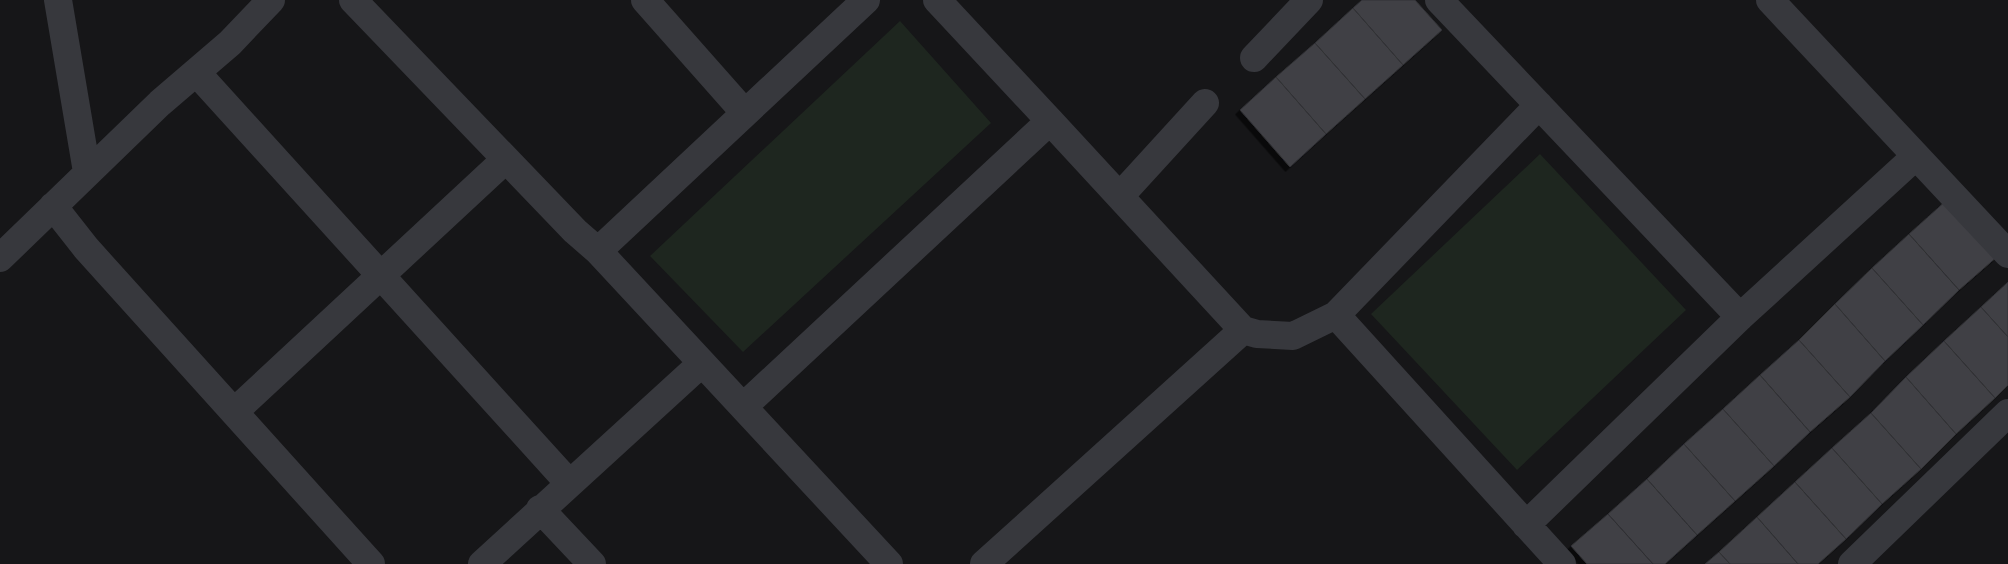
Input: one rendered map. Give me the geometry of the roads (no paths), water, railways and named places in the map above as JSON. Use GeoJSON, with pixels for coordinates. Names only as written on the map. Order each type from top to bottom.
{"type":"FeatureCollection","features":[{"type":"Feature","properties":{"kind":"street"},"geometry":{"type":"LineString","coordinates":[[58,0],[87,172]]}},
{"type":"Feature","properties":{"kind":"street"},"geometry":{"type":"LineString","coordinates":[[0,258],[87,172],[160,103],[230,43],[272,0]]}},
{"type":"Feature","properties":{"kind":"street"},"geometry":{"type":"LineString","coordinates":[[353,0],[575,232],[598,251],[889,564]]}},
{"type":"Feature","properties":{"kind":"street"},"geometry":{"type":"LineString","coordinates":[[645,0],[745,113]]}},
{"type":"Feature","properties":{"kind":"street"},"geometry":{"type":"LineString","coordinates":[[598,251],[866,0]]}},
{"type":"Feature","properties":{"kind":"street"},"geometry":{"type":"LineString","coordinates":[[937,0],[1243,330],[1256,334],[1293,336],[1336,315],[1539,105]]}},
{"type":"Feature","properties":{"kind":"street"},"geometry":{"type":"LineString","coordinates":[[1254,58],[1309,0]]}},
{"type":"Feature","properties":{"kind":"street"},"geometry":{"type":"LineString","coordinates":[[1439,0],[1740,317]]}},
{"type":"Feature","properties":{"kind":"street"},"geometry":{"type":"LineString","coordinates":[[1770,0],[2008,254]]}},
{"type":"Feature","properties":{"kind":"street"},"geometry":{"type":"LineString","coordinates":[[196,72],[569,483]]}},
{"type":"Feature","properties":{"kind":"street"},"geometry":{"type":"LineString","coordinates":[[1120,196],[1205,103]]}},
{"type":"Feature","properties":{"kind":"street"},"geometry":{"type":"LineString","coordinates":[[743,407],[1050,121]]}},
{"type":"Feature","properties":{"kind":"street"},"geometry":{"type":"LineString","coordinates":[[1526,525],[1740,317],[1916,156]]}},
{"type":"Feature","properties":{"kind":"street"},"geometry":{"type":"LineString","coordinates":[[234,412],[506,160]]}},
{"type":"Feature","properties":{"kind":"street"},"geometry":{"type":"LineString","coordinates":[[53,206],[86,248],[371,564]]}},
{"type":"Feature","properties":{"kind":"street"},"geometry":{"type":"LineString","coordinates":[[1336,315],[1562,564]]}},
{"type":"Feature","properties":{"kind":"street"},"geometry":{"type":"LineString","coordinates":[[984,564],[1243,330]]}},
{"type":"Feature","properties":{"kind":"street"},"geometry":{"type":"LineString","coordinates":[[482,564],[702,363]]}},
{"type":"Feature","properties":{"kind":"street"},"geometry":{"type":"LineString","coordinates":[[1852,564],[2008,413]]}},
{"type":"Feature","properties":{"kind":"street"},"geometry":{"type":"LineString","coordinates":[[540,509],[592,564]]}}]}
